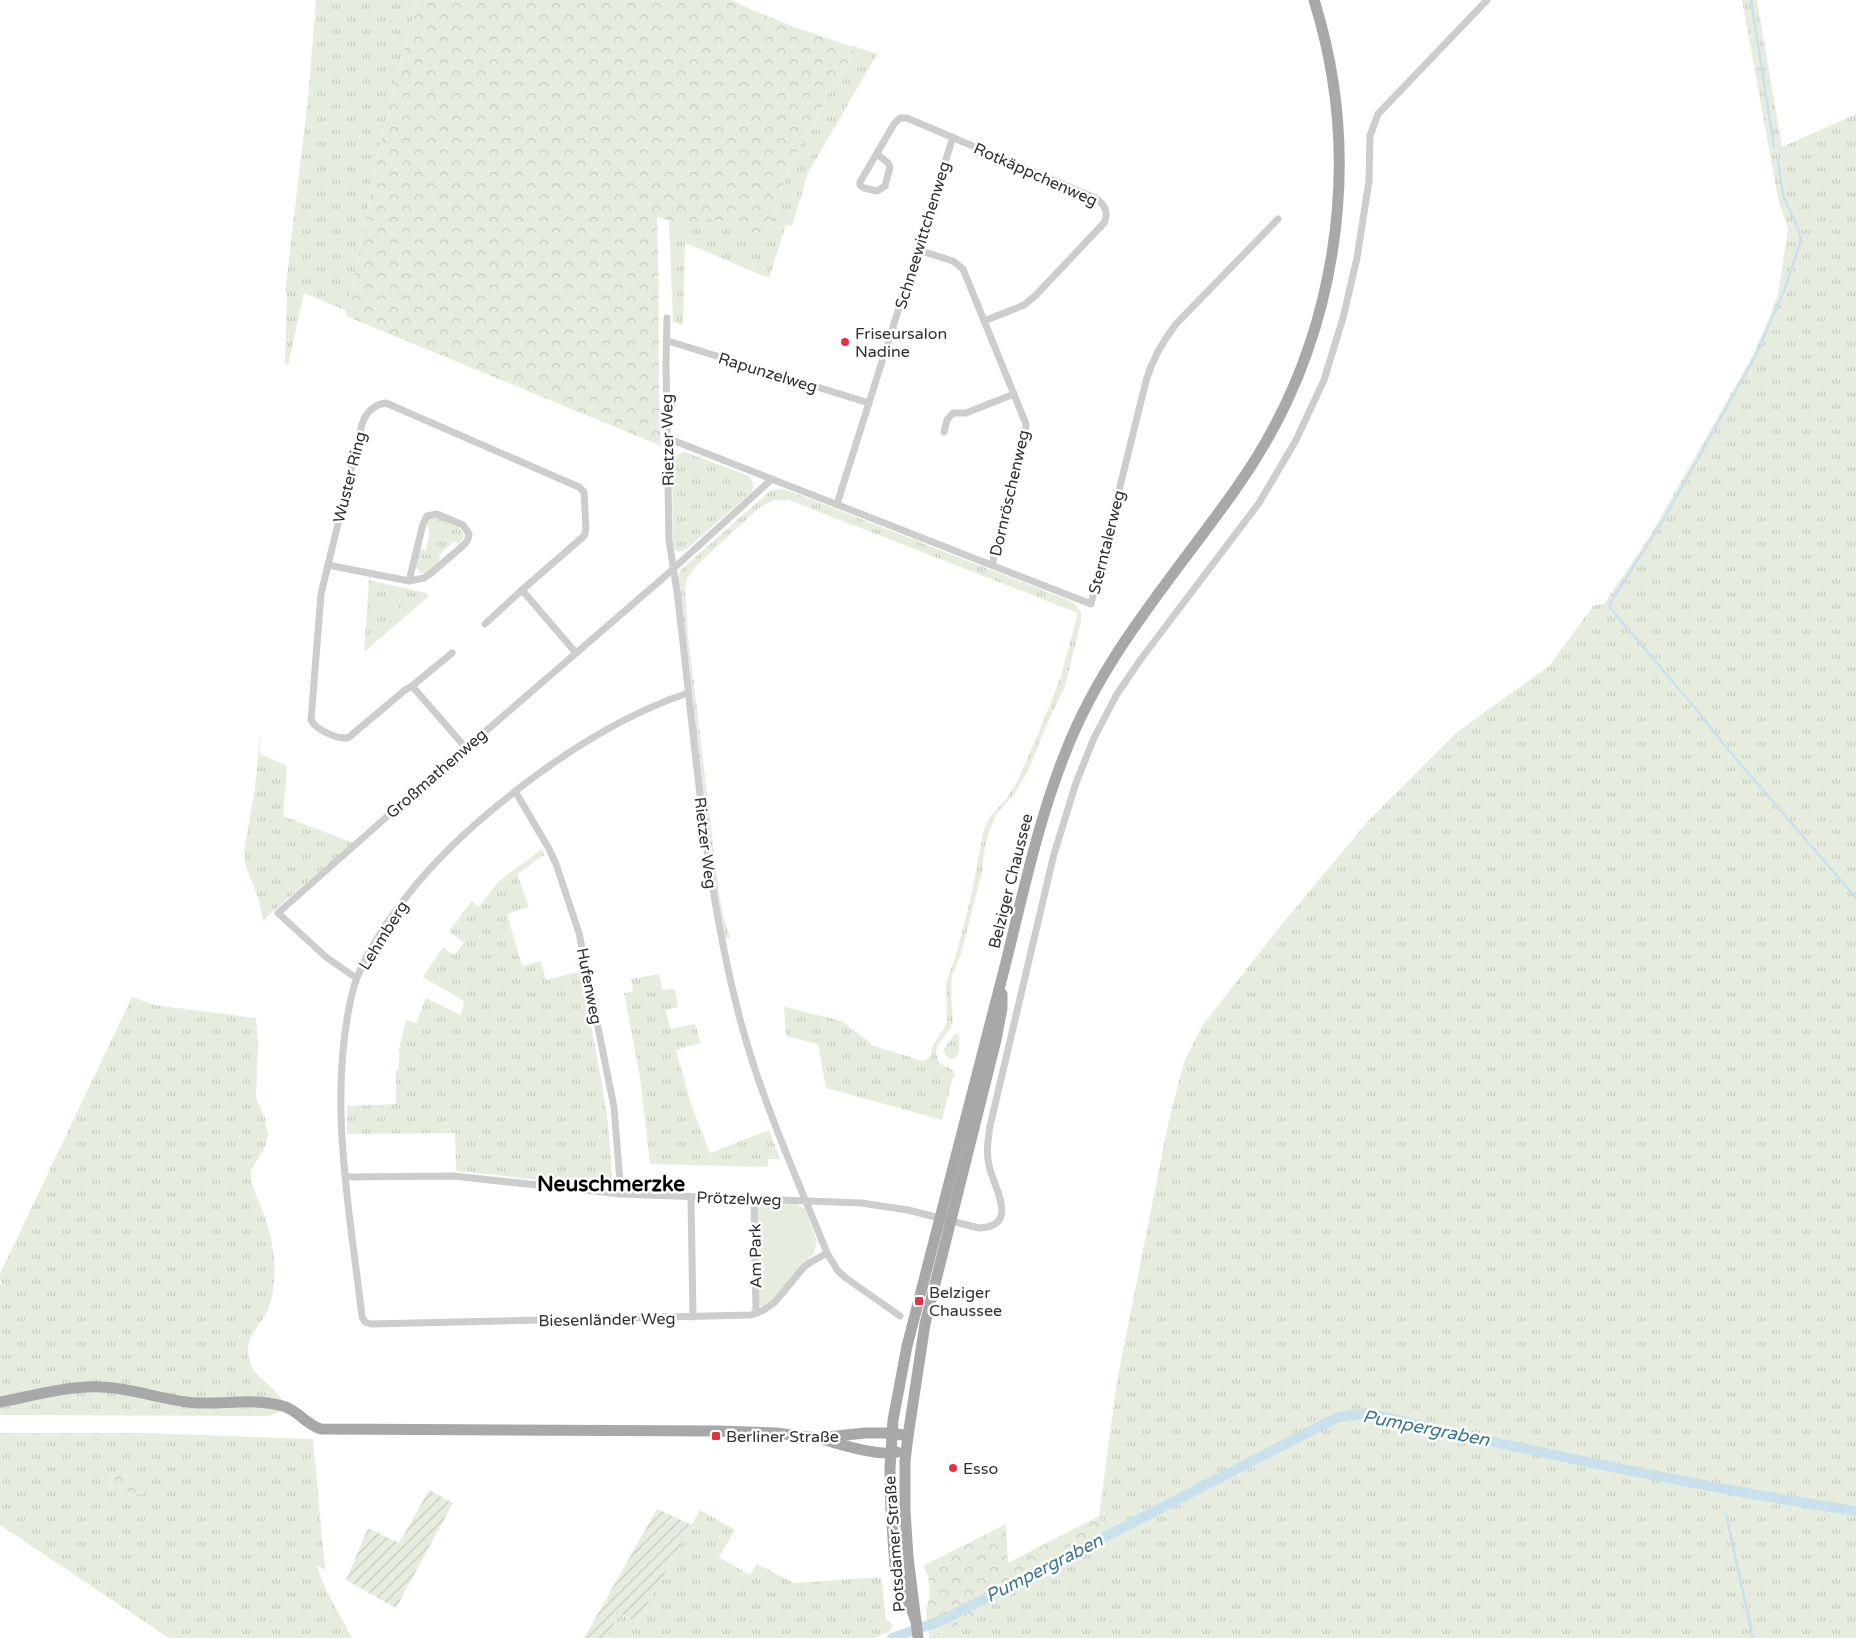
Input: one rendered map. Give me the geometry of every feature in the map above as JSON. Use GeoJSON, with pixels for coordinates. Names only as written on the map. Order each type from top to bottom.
{"type":"FeatureCollection","features":[{"type":"Feature","properties":{"kind":"main road","name":"Belziger Chaussee"},"geometry":{"type":"LineString","coordinates":[[907,1441],[922,1337],[946,1220],[1002,978],[1040,823],[1050,792],[1075,728],[1097,684],[1135,625],[1256,460],[1283,412],[1314,334],[1325,295],[1333,251],[1340,165],[1333,78],[1328,50],[1314,0]]}},
{"type":"Feature","properties":{"kind":"main road","name":"Belziger Chaussee"},"geometry":{"type":"LineString","coordinates":[[891,1453],[892,1433],[904,1361],[946,1220]]}},
{"type":"Feature","properties":{"kind":"main road"},"geometry":{"type":"LineString","coordinates":[[0,1402],[76,1388],[102,1387],[187,1402],[276,1404],[296,1411],[312,1426],[321,1429],[776,1433],[818,1438],[840,1445],[891,1453],[907,1441],[892,1433],[865,1433],[818,1438]]}},
{"type":"Feature","properties":{"kind":"main road","name":"Potsdamer Straße"},"geometry":{"type":"LineString","coordinates":[[907,1441],[904,1479],[905,1511],[908,1557],[918,1638]]}},
{"type":"Feature","properties":{"kind":"main road","name":"Potsdamer Straße"},"geometry":{"type":"LineString","coordinates":[[891,1453],[891,1510],[895,1566],[916,1621]]}},
{"type":"Feature","properties":{"kind":"street","name":"Prötzelweg"},"geometry":{"type":"LineString","coordinates":[[346,1177],[430,1176],[474,1178],[621,1194],[843,1201],[885,1206],[967,1226],[986,1227],[995,1224],[1001,1217],[1003,1207],[988,1163],[990,1126],[1054,854],[1076,783],[1094,738],[1128,677],[1259,502],[1295,442],[1315,402],[1337,341],[1348,300],[1366,203],[1370,136],[1374,122],[1383,107],[1487,0]]}},
{"type":"Feature","properties":{"kind":"street","name":"Rotkäppchenweg"},"geometry":{"type":"LineString","coordinates":[[877,154],[888,163],[890,168],[883,188],[874,191],[862,187],[860,182],[894,124],[904,117],[1095,198],[1104,206],[1107,218],[1102,226],[1029,302],[984,321]]}},
{"type":"Feature","properties":{"kind":"street","name":"Schneewittchenweg"},"geometry":{"type":"LineString","coordinates":[[837,504],[953,137]]}},
{"type":"Feature","properties":{"kind":"street","name":"Sterntalerweg"},"geometry":{"type":"LineString","coordinates":[[667,438],[1091,604],[1146,381],[1153,360],[1176,324],[1278,219]]}},
{"type":"Feature","properties":{"kind":"street","name":"Dornröschenweg"},"geometry":{"type":"LineString","coordinates":[[918,250],[953,260],[960,266],[1026,424],[992,565]]}},
{"type":"Feature","properties":{"kind":"street","name":"Rietzer Weg"},"geometry":{"type":"LineString","coordinates":[[667,318],[669,540],[712,893],[735,998],[757,1076],[827,1253],[838,1271],[846,1278],[900,1316]]}},
{"type":"Feature","properties":{"kind":"street","name":"Rapunzelweg"},"geometry":{"type":"LineString","coordinates":[[668,340],[869,403]]}},
{"type":"Feature","properties":{"kind":"street"},"geometry":{"type":"LineString","coordinates":[[944,432],[947,420],[953,413],[966,412],[1014,394]]}},
{"type":"Feature","properties":{"kind":"street","name":"Wuster Ring"},"geometry":{"type":"LineString","coordinates":[[452,653],[348,738],[340,738],[317,728],[312,723],[320,608],[328,565],[362,424],[368,411],[375,406],[386,403],[579,487],[584,492],[586,529],[584,536],[486,624]]}},
{"type":"Feature","properties":{"kind":"street"},"geometry":{"type":"LineString","coordinates":[[672,568],[772,479]]}},
{"type":"Feature","properties":{"kind":"street"},"geometry":{"type":"LineString","coordinates":[[328,565],[409,581],[424,578],[465,544],[468,540],[467,529],[463,525],[437,514],[427,516],[423,524],[409,581]]}},
{"type":"Feature","properties":{"kind":"street","name":"Großmathenweg"},"geometry":{"type":"LineString","coordinates":[[356,978],[326,957],[278,913],[672,568]]}},
{"type":"Feature","properties":{"kind":"street"},"geometry":{"type":"LineString","coordinates":[[522,590],[576,653]]}},
{"type":"Feature","properties":{"kind":"street"},"geometry":{"type":"LineString","coordinates":[[412,686],[466,748]]}},
{"type":"Feature","properties":{"kind":"street","name":"Lehmberg"},"geometry":{"type":"LineString","coordinates":[[365,1322],[362,1317],[341,1122],[342,1066],[348,1011],[356,978],[380,934],[421,878],[460,837],[548,766],[606,729],[663,701],[688,693]]}},
{"type":"Feature","properties":{"kind":"street","name":"Hufenweg"},"geometry":{"type":"LineString","coordinates":[[515,791],[556,864],[579,933],[614,1107],[621,1194]]}},
{"type":"Feature","properties":{"kind":"street"},"geometry":{"type":"LineString","coordinates":[[691,1197],[692,1317]]}},
{"type":"Feature","properties":{"kind":"street","name":"Am Park"},"geometry":{"type":"LineString","coordinates":[[754,1198],[756,1313]]}},
{"type":"Feature","properties":{"kind":"street","name":"Biesenländer Weg"},"geometry":{"type":"LineString","coordinates":[[365,1322],[381,1324],[745,1316],[756,1313],[775,1302],[804,1267],[827,1253]]}},
{"type":"Feature","properties":{"kind":"green space"},"geometry":{"type":"Polygon","coordinates":[[[316,0],[417,0],[383,133],[347,311],[304,293],[288,365],[285,363],[287,293],[285,293],[308,98],[316,0]]]}},
{"type":"Feature","properties":{"kind":"green space"},"geometry":{"type":"Polygon","coordinates":[[[417,0],[732,0],[794,27],[853,47],[854,52],[789,165],[767,240],[721,221],[707,219],[692,223],[678,223],[657,217],[661,446],[346,316],[383,133],[417,0]]]}},
{"type":"Feature","properties":{"kind":"green space"},"geometry":{"type":"Polygon","coordinates":[[[1742,0],[1757,0],[1782,147],[1856,114],[1856,1638],[929,1638],[929,1635],[944,1632],[1111,1538],[1099,1516],[1117,1381],[1168,1124],[1184,1062],[1202,1026],[1277,930],[1369,820],[1456,733],[1549,666],[1594,605],[1604,604],[1650,536],[1753,355],[1778,294],[1788,229],[1778,199],[1742,0]]]}},
{"type":"Feature","properties":{"kind":"green space"},"geometry":{"type":"Polygon","coordinates":[[[851,45],[877,54],[808,173],[792,226],[786,225],[769,278],[685,243],[683,325],[673,322],[669,221],[692,223],[707,219],[721,221],[767,239],[789,165],[854,52],[851,45]]]}},
{"type":"Feature","properties":{"kind":"green space"},"geometry":{"type":"Polygon","coordinates":[[[685,452],[747,475],[751,479],[753,486],[751,493],[684,551],[679,552],[674,549],[673,545],[672,463],[678,454],[685,452]]]}},
{"type":"Feature","properties":{"kind":"green space"},"geometry":{"type":"Polygon","coordinates":[[[776,489],[787,490],[1073,602],[1081,612],[1081,622],[1065,686],[1028,771],[1015,793],[996,815],[989,832],[982,872],[961,954],[952,975],[953,1021],[950,1029],[937,1046],[936,1054],[939,1062],[952,1069],[955,1074],[942,1120],[826,1088],[818,1044],[786,1036],[784,1007],[842,1021],[874,1046],[923,1061],[930,1057],[933,1045],[947,1021],[946,984],[956,955],[970,901],[984,829],[990,817],[1006,799],[1017,782],[1042,725],[1060,679],[1078,613],[789,500],[774,500],[760,507],[697,565],[687,579],[685,587],[688,635],[718,885],[722,911],[730,938],[725,938],[716,894],[703,804],[678,577],[680,571],[685,566],[769,492],[776,489]]]}},
{"type":"Feature","properties":{"kind":"green space"},"geometry":{"type":"Polygon","coordinates":[[[437,517],[457,526],[464,537],[458,545],[455,541],[440,554],[439,562],[426,573],[421,573],[416,567],[420,549],[426,550],[430,531],[426,524],[429,519],[437,517]]]}},
{"type":"Feature","properties":{"kind":"green space"},"geometry":{"type":"Polygon","coordinates":[[[369,580],[426,593],[429,596],[364,652],[369,580]]]}},
{"type":"Feature","properties":{"kind":"green space"},"geometry":{"type":"Polygon","coordinates":[[[389,596],[396,599],[399,606],[396,613],[389,616],[382,613],[379,606],[382,599],[389,596]]]}},
{"type":"Feature","properties":{"kind":"green space"},"geometry":{"type":"Polygon","coordinates":[[[260,735],[260,754],[287,766],[283,816],[353,843],[263,920],[259,900],[245,864],[244,851],[255,788],[260,735]]]}},
{"type":"Feature","properties":{"kind":"green space"},"geometry":{"type":"Polygon","coordinates":[[[542,849],[545,856],[542,856],[517,874],[529,907],[507,914],[522,966],[541,961],[546,980],[581,971],[608,1123],[613,1188],[456,1171],[455,1133],[347,1134],[347,1106],[396,1104],[396,1070],[398,1070],[400,1054],[398,1053],[406,1020],[416,1023],[426,998],[461,1015],[464,1001],[423,977],[443,947],[454,955],[464,943],[449,931],[472,901],[479,907],[499,881],[542,849]]]}},
{"type":"Feature","properties":{"kind":"green space"},"geometry":{"type":"Polygon","coordinates":[[[659,974],[662,990],[675,989],[678,1007],[666,1010],[670,1029],[695,1024],[701,1043],[676,1050],[692,1107],[710,1153],[769,1130],[780,1159],[768,1159],[768,1167],[650,1164],[640,1077],[624,993],[633,991],[631,979],[659,974]]]}},
{"type":"Feature","properties":{"kind":"green space"},"geometry":{"type":"Polygon","coordinates":[[[132,997],[154,1005],[256,1018],[258,1041],[256,1098],[265,1118],[268,1135],[265,1147],[251,1170],[251,1179],[270,1233],[275,1271],[269,1307],[253,1333],[248,1350],[250,1362],[254,1370],[276,1392],[283,1403],[282,1408],[278,1412],[268,1416],[0,1415],[0,1286],[2,1282],[0,1281],[0,1274],[132,997]]]}},
{"type":"Feature","properties":{"kind":"green space"},"geometry":{"type":"Polygon","coordinates":[[[955,1034],[959,1035],[959,1053],[955,1058],[950,1059],[945,1055],[944,1049],[955,1034]]]}},
{"type":"Feature","properties":{"kind":"green space"},"geometry":{"type":"Polygon","coordinates":[[[756,1202],[795,1203],[805,1209],[817,1241],[814,1253],[774,1299],[762,1308],[759,1304],[756,1202]]]}},
{"type":"Feature","properties":{"kind":"green space"},"geometry":{"type":"Polygon","coordinates":[[[0,1433],[142,1433],[313,1439],[325,1569],[316,1565],[327,1592],[352,1638],[169,1638],[0,1525],[0,1433]],[[124,1474],[112,1476],[109,1481],[111,1486],[123,1489],[134,1481],[124,1474]]]}},
{"type":"Feature","properties":{"kind":"green space"},"geometry":{"type":"Polygon","coordinates":[[[124,1474],[134,1481],[144,1484],[146,1489],[144,1493],[140,1495],[111,1486],[109,1481],[112,1476],[124,1474]]]}},
{"type":"Feature","properties":{"kind":"green space"},"geometry":{"type":"Polygon","coordinates":[[[429,1490],[453,1503],[396,1608],[346,1580],[368,1528],[399,1543],[429,1490]]]}},
{"type":"Feature","properties":{"kind":"green space"},"geometry":{"type":"Polygon","coordinates":[[[657,1509],[692,1525],[637,1622],[620,1613],[606,1638],[584,1638],[657,1509]]]}},
{"type":"Feature","properties":{"kind":"green space"},"geometry":{"type":"Polygon","coordinates":[[[700,1510],[735,1530],[719,1557],[750,1575],[757,1564],[794,1583],[881,1577],[886,1619],[893,1625],[889,1632],[874,1638],[606,1638],[620,1613],[637,1622],[700,1510]]]}},
{"type":"Feature","properties":{"kind":"green space"},"geometry":{"type":"Polygon","coordinates":[[[1099,1516],[1111,1538],[944,1632],[929,1635],[926,1612],[930,1595],[925,1565],[1006,1524],[1008,1563],[1099,1516]]]}},
{"type":"Feature","properties":{"kind":"waterway"},"geometry":{"type":"LineString","coordinates":[[1751,0],[1774,146]]}},
{"type":"Feature","properties":{"kind":"waterway"},"geometry":{"type":"LineString","coordinates":[[1778,160],[1783,195],[1801,240],[1784,291],[1756,355],[1664,519],[1610,603],[1610,608],[1856,898]]}},
{"type":"Feature","properties":{"kind":"waterway","name":"Pumpergraben"},"geometry":{"type":"LineString","coordinates":[[892,1638],[943,1620],[1338,1417],[1368,1413],[1611,1467],[1856,1511]]}},
{"type":"Feature","properties":{"kind":"waterway"},"geometry":{"type":"LineString","coordinates":[[1726,1514],[1753,1638]]}},
{"type":"Feature","properties":{"kind":"place","name":"Friseursalon Nadine"},"geometry":{"type":"Point","coordinates":[845,342]}},
{"type":"Feature","properties":{"kind":"place","name":"Belziger Chaussee"},"geometry":{"type":"Point","coordinates":[919,1301]}},
{"type":"Feature","properties":{"kind":"place","name":"Berliner Straße"},"geometry":{"type":"Point","coordinates":[716,1436]}},
{"type":"Feature","properties":{"kind":"place","name":"Esso"},"geometry":{"type":"Point","coordinates":[953,1468]}},
{"type":"Feature","properties":{"kind":"district","name":"Neuschmerzke"},"geometry":{"type":"Point","coordinates":[611,1184]}}]}
